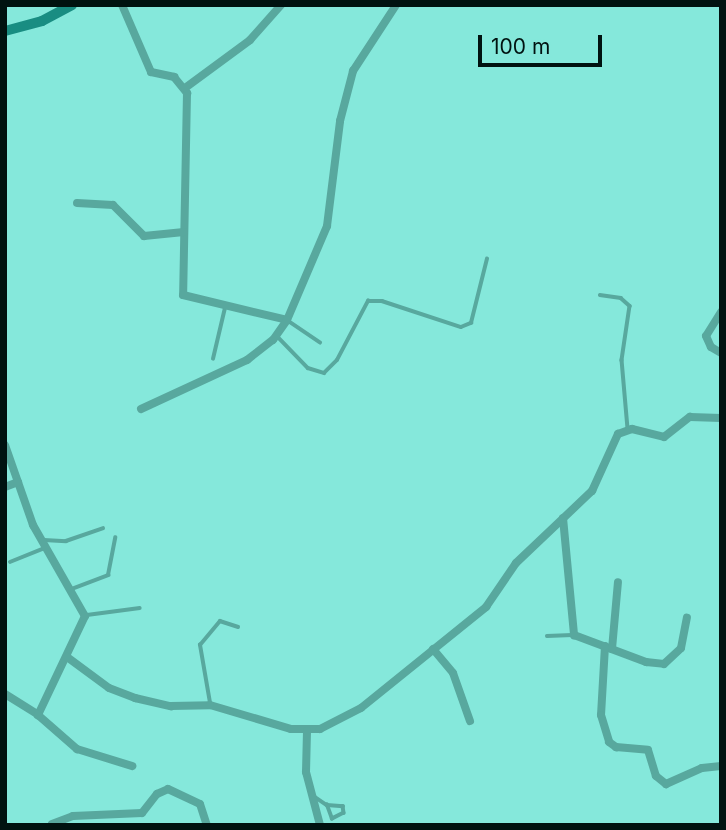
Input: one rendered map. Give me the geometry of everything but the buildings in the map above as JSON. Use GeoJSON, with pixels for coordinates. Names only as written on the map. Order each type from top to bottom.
{"type":"FeatureCollection","features":[{"type":"Feature","properties":{"kind":"main road"},"geometry":{"type":"LineString","coordinates":[[5,31],[42,21],[72,5]]}},
{"type":"Feature","properties":{"kind":"street"},"geometry":{"type":"LineString","coordinates":[[121,5],[151,72],[174,77],[185,88],[183,295],[225,308],[287,320]]}},
{"type":"Feature","properties":{"kind":"street"},"geometry":{"type":"LineString","coordinates":[[185,88],[250,40],[281,5]]}},
{"type":"Feature","properties":{"kind":"street"},"geometry":{"type":"LineString","coordinates":[[141,410],[238,366],[276,336],[287,320],[324,238],[340,121],[353,71],[396,5]]}},
{"type":"Feature","properties":{"kind":"street"},"geometry":{"type":"LineString","coordinates":[[77,203],[113,205],[128,225],[144,236],[184,232]]}},
{"type":"Feature","properties":{"kind":"street"},"geometry":{"type":"LineString","coordinates":[[721,312],[706,336],[708,345],[721,353]]}},
{"type":"Feature","properties":{"kind":"street"},"geometry":{"type":"LineString","coordinates":[[67,657],[109,688],[135,698],[171,706],[210,705],[258,722],[307,730],[352,714],[486,607],[516,563],[592,491],[610,443],[628,429],[664,437],[690,417],[721,418]]}},
{"type":"Feature","properties":{"kind":"street"},"geometry":{"type":"LineString","coordinates":[[5,445],[45,544],[85,616],[38,715]]}},
{"type":"Feature","properties":{"kind":"street"},"geometry":{"type":"LineString","coordinates":[[5,487],[18,482]]}},
{"type":"Feature","properties":{"kind":"street"},"geometry":{"type":"LineString","coordinates":[[563,518],[574,635],[646,662],[670,663],[681,648],[687,618]]}},
{"type":"Feature","properties":{"kind":"street"},"geometry":{"type":"LineString","coordinates":[[618,582],[601,715],[609,742],[616,747],[648,750],[656,776],[666,784],[702,768],[721,765]]}},
{"type":"Feature","properties":{"kind":"street"},"geometry":{"type":"LineString","coordinates":[[433,649],[453,673],[470,721]]}},
{"type":"Feature","properties":{"kind":"street"},"geometry":{"type":"LineString","coordinates":[[5,694],[38,715],[77,749],[132,766]]}},
{"type":"Feature","properties":{"kind":"street"},"geometry":{"type":"LineString","coordinates":[[307,730],[306,772],[320,825]]}},
{"type":"Feature","properties":{"kind":"street"},"geometry":{"type":"LineString","coordinates":[[52,824],[73,816],[142,813],[157,794],[172,789],[200,804],[207,825]]}},
{"type":"Feature","properties":{"kind":"lane"},"geometry":{"type":"LineString","coordinates":[[276,336],[308,368],[324,373],[337,360],[368,301],[382,301],[461,327],[471,323],[487,259]]}},
{"type":"Feature","properties":{"kind":"lane"},"geometry":{"type":"LineString","coordinates":[[600,295],[621,298],[630,306],[622,360],[628,429]]}},
{"type":"Feature","properties":{"kind":"lane"},"geometry":{"type":"LineString","coordinates":[[213,359],[225,308]]}},
{"type":"Feature","properties":{"kind":"lane"},"geometry":{"type":"LineString","coordinates":[[287,320],[320,342]]}},
{"type":"Feature","properties":{"kind":"lane"},"geometry":{"type":"LineString","coordinates":[[10,562],[45,544],[65,541],[103,528]]}},
{"type":"Feature","properties":{"kind":"lane"},"geometry":{"type":"LineString","coordinates":[[72,589],[106,577],[115,538]]}},
{"type":"Feature","properties":{"kind":"lane"},"geometry":{"type":"LineString","coordinates":[[85,616],[140,608]]}},
{"type":"Feature","properties":{"kind":"lane"},"geometry":{"type":"LineString","coordinates":[[210,705],[199,648],[217,622],[238,627]]}},
{"type":"Feature","properties":{"kind":"lane"},"geometry":{"type":"LineString","coordinates":[[547,636],[574,635]]}},
{"type":"Feature","properties":{"kind":"lane"},"geometry":{"type":"LineString","coordinates":[[312,795],[327,805],[341,804],[344,813],[332,820],[327,805]]}}]}
